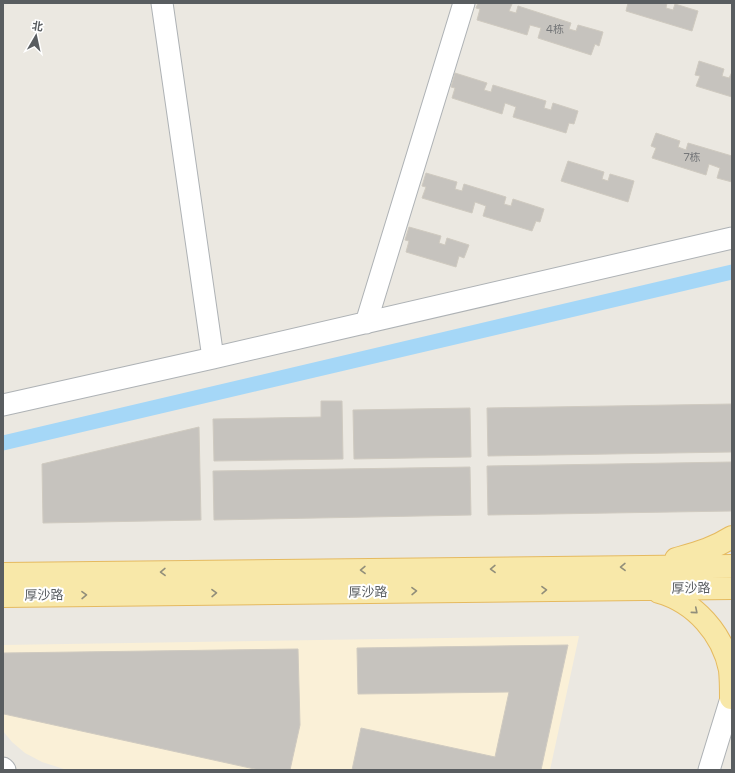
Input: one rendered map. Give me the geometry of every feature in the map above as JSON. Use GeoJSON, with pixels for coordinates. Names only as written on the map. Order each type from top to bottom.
{"type":"FeatureCollection","features":[{"type":"Feature","properties":{"kind":"main road"},"geometry":{"type":"LineString","coordinates":[[648,567],[705,551],[732,537]]}},
{"type":"Feature","properties":{"kind":"main road","name":"厚沙路"},"geometry":{"type":"LineString","coordinates":[[3,574],[732,566]]}},
{"type":"Feature","properties":{"kind":"main road","name":"厚沙路"},"geometry":{"type":"LineString","coordinates":[[3,596],[732,588]]}},
{"type":"Feature","properties":{"kind":"main road"},"geometry":{"type":"LineString","coordinates":[[648,589],[674,597],[697,612],[707,622],[722,645],[730,671],[731,696]]}},
{"type":"Feature","properties":{"kind":"street"},"geometry":{"type":"LineString","coordinates":[[162,3],[213,358]]}},
{"type":"Feature","properties":{"kind":"street"},"geometry":{"type":"LineString","coordinates":[[366,323],[464,3]]}},
{"type":"Feature","properties":{"kind":"street"},"geometry":{"type":"LineString","coordinates":[[3,405],[732,238]]}},
{"type":"Feature","properties":{"kind":"street"},"geometry":{"type":"LineString","coordinates":[[709,770],[731,696]]}},
{"type":"Feature","properties":{"kind":"shaded area"},"geometry":{"type":"Polygon","coordinates":[[[579,636],[550,770],[67,770],[42,762],[25,753],[12,742],[3,731],[3,645],[579,636]]]}},
{"type":"Feature","properties":{"kind":"building"},"geometry":{"type":"Polygon","coordinates":[[[478,3],[508,3],[512,4],[509,11],[516,13],[518,6],[571,23],[569,29],[576,31],[578,25],[603,32],[599,46],[595,44],[591,55],[538,38],[541,28],[530,25],[527,35],[477,20],[480,9],[476,8],[478,3]]]}},
{"type":"Feature","properties":{"kind":"building"},"geometry":{"type":"Polygon","coordinates":[[[628,3],[667,3],[666,8],[673,10],[675,4],[698,11],[692,31],[626,11],[628,3]]]}},
{"type":"Feature","properties":{"kind":"building"},"geometry":{"type":"Polygon","coordinates":[[[699,61],[724,69],[722,76],[729,78],[732,72],[732,97],[696,86],[700,76],[695,75],[699,61]]]}},
{"type":"Feature","properties":{"kind":"building"},"geometry":{"type":"Polygon","coordinates":[[[455,73],[487,83],[484,90],[491,92],[493,85],[546,101],[544,108],[551,110],[553,103],[578,111],[574,124],[569,123],[566,133],[513,117],[516,107],[505,103],[502,114],[452,98],[455,88],[451,87],[455,73]]]}},
{"type":"Feature","properties":{"kind":"building"},"geometry":{"type":"Polygon","coordinates":[[[656,133],[680,141],[678,147],[686,150],[688,143],[732,156],[732,182],[717,178],[720,168],[709,164],[706,175],[652,158],[656,148],[651,146],[656,133]]]}},
{"type":"Feature","properties":{"kind":"building"},"geometry":{"type":"Polygon","coordinates":[[[568,161],[604,172],[602,179],[608,181],[610,174],[634,181],[628,202],[561,181],[568,161]]]}},
{"type":"Feature","properties":{"kind":"building"},"geometry":{"type":"Polygon","coordinates":[[[426,173],[457,182],[455,189],[462,191],[464,184],[506,197],[504,204],[511,206],[513,199],[544,209],[540,222],[536,221],[532,231],[483,216],[486,206],[475,202],[472,213],[422,198],[426,187],[422,186],[426,173]]]}},
{"type":"Feature","properties":{"kind":"building"},"geometry":{"type":"Polygon","coordinates":[[[409,227],[441,236],[439,243],[445,245],[447,238],[469,245],[464,258],[459,256],[456,267],[406,252],[409,241],[405,240],[409,227]]]}},
{"type":"Feature","properties":{"kind":"building"},"geometry":{"type":"Polygon","coordinates":[[[321,401],[342,401],[343,459],[214,461],[213,419],[321,417],[321,401]]]}},
{"type":"Feature","properties":{"kind":"building"},"geometry":{"type":"Polygon","coordinates":[[[732,404],[732,452],[488,456],[487,408],[732,404]]]}},
{"type":"Feature","properties":{"kind":"building"},"geometry":{"type":"Polygon","coordinates":[[[470,408],[471,457],[354,459],[353,410],[470,408]]]}},
{"type":"Feature","properties":{"kind":"building"},"geometry":{"type":"Polygon","coordinates":[[[199,427],[201,520],[43,523],[42,464],[199,427]]]}},
{"type":"Feature","properties":{"kind":"building"},"geometry":{"type":"Polygon","coordinates":[[[732,462],[732,511],[488,515],[487,466],[732,462]]]}},
{"type":"Feature","properties":{"kind":"building"},"geometry":{"type":"Polygon","coordinates":[[[470,467],[471,515],[214,520],[213,471],[470,467]]]}},
{"type":"Feature","properties":{"kind":"building"},"geometry":{"type":"Polygon","coordinates":[[[568,645],[541,770],[352,770],[361,728],[495,757],[509,692],[358,694],[357,648],[568,645]]]}},
{"type":"Feature","properties":{"kind":"building"},"geometry":{"type":"Polygon","coordinates":[[[298,649],[300,725],[290,770],[259,770],[4,714],[3,653],[298,649]]]}},
{"type":"Feature","properties":{"kind":"waterway"},"geometry":{"type":"LineString","coordinates":[[3,443],[732,272]]}}]}
